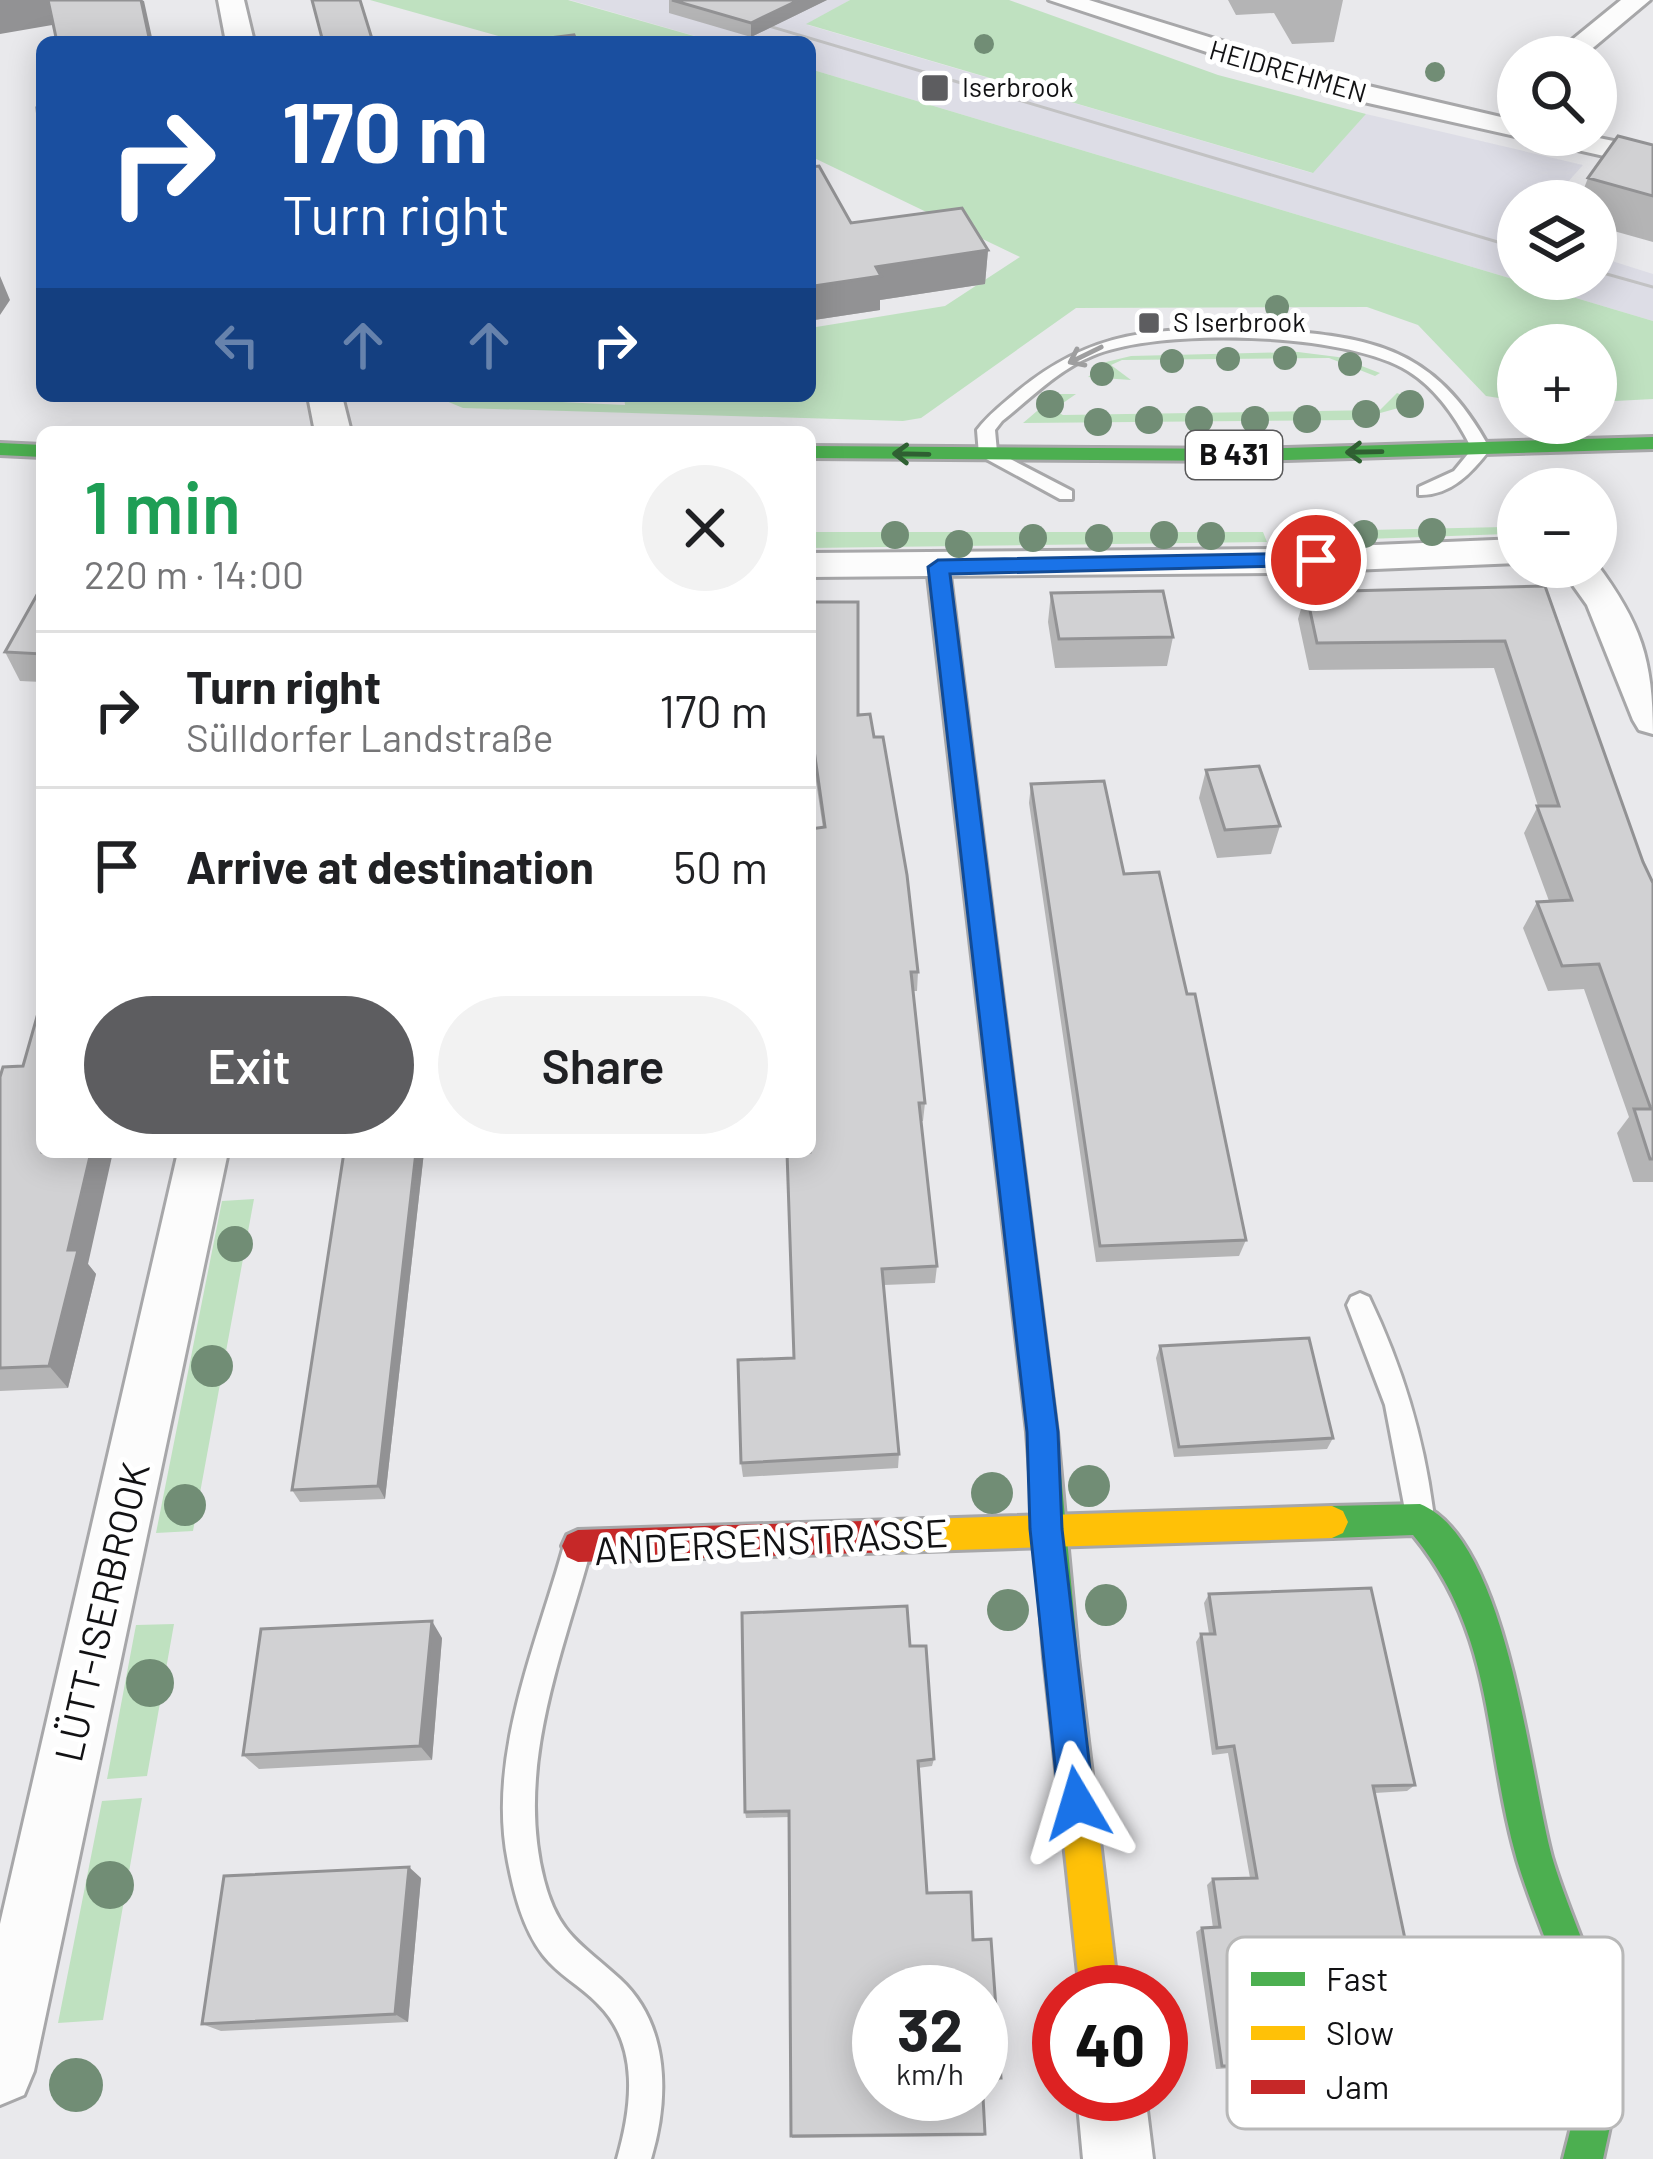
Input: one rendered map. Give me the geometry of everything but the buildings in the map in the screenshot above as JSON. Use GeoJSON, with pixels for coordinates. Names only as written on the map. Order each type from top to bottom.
{"type":"FeatureCollection","features":[{"type":"Feature","properties":{"kind":"street"},"geometry":{"type":"LineString","coordinates":[[231,0],[239,36]]}},
{"type":"Feature","properties":{"kind":"street","name":"HEIDREHMEN"},"geometry":{"type":"LineString","coordinates":[[1062,0],[1335,86],[1497,124]]}},
{"type":"Feature","properties":{"kind":"street"},"geometry":{"type":"LineString","coordinates":[[1592,36],[1637,0]]}},
{"type":"Feature","properties":{"kind":"street","name":"HEIDREHMEN"},"geometry":{"type":"LineString","coordinates":[[1617,150],[1653,158]]}},
{"type":"Feature","properties":{"kind":"street","name":"B 431"},"geometry":{"type":"LineString","coordinates":[[816,452],[988,455],[1653,443]]}},
{"type":"Feature","properties":{"kind":"street"},"geometry":{"type":"LineString","coordinates":[[0,448],[36,451]]}},
{"type":"Feature","properties":{"kind":"street"},"geometry":{"type":"LineString","coordinates":[[1414,491],[1495,490]]}},
{"type":"Feature","properties":{"kind":"street"},"geometry":{"type":"LineString","coordinates":[[997,495],[1077,495]]}},
{"type":"Feature","properties":{"kind":"street"},"geometry":{"type":"LineString","coordinates":[[816,565],[938,567],[1497,552]]}},
{"type":"Feature","properties":{"kind":"street"},"geometry":{"type":"LineString","coordinates":[[938,567],[1042,1432],[1046,1529],[1096,1965]]}},
{"type":"Feature","properties":{"kind":"street"},"geometry":{"type":"LineString","coordinates":[[1595,588],[1653,720]]}},
{"type":"Feature","properties":{"kind":"street","name":"LÜTT-ISERBROOK"},"geometry":{"type":"LineString","coordinates":[[0,2071],[202,1158]]}},
{"type":"Feature","properties":{"kind":"street"},"geometry":{"type":"LineString","coordinates":[[1420,1519],[1446,1540],[1498,1666],[1523,1817],[1564,1937]]}},
{"type":"Feature","properties":{"kind":"street","name":"ANDERSENSTRASSE"},"geometry":{"type":"LineString","coordinates":[[578,1546],[1420,1519]]}},
{"type":"Feature","properties":{"kind":"street"},"geometry":{"type":"LineString","coordinates":[[1114,2121],[1118,2159]]}},
{"type":"Feature","properties":{"kind":"street"},"geometry":{"type":"LineString","coordinates":[[1583,2159],[1593,2129]]}},
{"type":"Feature","properties":{"kind":"lane"},"geometry":{"type":"LineString","coordinates":[[1077,495],[988,455],[986,430],[996,417],[1080,355],[1143,340],[1214,336],[1312,338],[1383,351],[1432,382],[1465,417],[1481,449],[1460,475],[1414,491]]}},
{"type":"Feature","properties":{"kind":"lane"},"geometry":{"type":"LineString","coordinates":[[1360,1305],[1391,1369],[1412,1441],[1420,1519]]}},
{"type":"Feature","properties":{"kind":"lane","name":"ANDERSENSTRASSE"},"geometry":{"type":"LineString","coordinates":[[578,1546],[518,1777],[519,1833],[532,1891],[555,1946],[615,1997],[642,2045],[649,2097],[634,2159]]}},
{"type":"Feature","properties":{"kind":"shaded area"},"geometry":{"type":"Polygon","coordinates":[[[570,0],[850,0],[808,25],[1312,173],[1366,114],[1497,145],[1497,156],[1545,156],[1583,165],[1570,180],[1497,180],[1497,274],[816,71],[816,36],[695,36],[570,0]]]}},
{"type":"Feature","properties":{"kind":"shaded area"},"geometry":{"type":"Polygon","coordinates":[[[1617,263],[1653,274],[1653,321],[1583,300],[1617,300],[1617,263]]]}},
{"type":"Feature","properties":{"kind":"green space"},"geometry":{"type":"Polygon","coordinates":[[[370,0],[568,0],[694,36],[499,36],[370,0]]]}},
{"type":"Feature","properties":{"kind":"green space"},"geometry":{"type":"Polygon","coordinates":[[[850,0],[1009,0],[1218,75],[1366,114],[1313,173],[806,24],[850,0]]]}},
{"type":"Feature","properties":{"kind":"green space"},"geometry":{"type":"Polygon","coordinates":[[[816,71],[1497,274],[1497,300],[1583,300],[1653,321],[1653,399],[1617,401],[1617,324],[1497,324],[1497,398],[1486,396],[1418,325],[1367,307],[1076,308],[921,418],[903,421],[463,408],[448,402],[816,402],[816,327],[945,306],[1020,257],[816,159],[816,71]]]}},
{"type":"Feature","properties":{"kind":"green space"},"geometry":{"type":"Polygon","coordinates":[[[1298,352],[1338,357],[1380,373],[1375,376],[1329,358],[1122,360],[1111,365],[1131,380],[1088,377],[1106,362],[1131,356],[1298,352]]]}},
{"type":"Feature","properties":{"kind":"green space"},"geometry":{"type":"Polygon","coordinates":[[[1397,393],[1420,402],[1355,420],[1023,423],[1057,394],[1076,394],[1053,410],[1063,415],[1380,410],[1397,393]]]}},
{"type":"Feature","properties":{"kind":"green space"},"geometry":{"type":"Polygon","coordinates":[[[1497,527],[1497,534],[1282,542],[1278,532],[1497,527]]]}},
{"type":"Feature","properties":{"kind":"green space"},"geometry":{"type":"Polygon","coordinates":[[[816,532],[1263,532],[1267,542],[816,548],[816,532]]]}},
{"type":"Feature","properties":{"kind":"green space"},"geometry":{"type":"Polygon","coordinates":[[[254,1199],[193,1531],[156,1533],[222,1201],[254,1199]]]}},
{"type":"Feature","properties":{"kind":"green space"},"geometry":{"type":"Polygon","coordinates":[[[174,1624],[147,1776],[107,1779],[136,1625],[174,1624]]]}},
{"type":"Feature","properties":{"kind":"green space"},"geometry":{"type":"Polygon","coordinates":[[[142,1798],[103,2020],[58,2023],[102,1801],[142,1798]]]}},
{"type":"Feature","properties":{"kind":"tram line"},"geometry":{"type":"LineString","coordinates":[[681,0],[802,36]]}},
{"type":"Feature","properties":{"kind":"tram line"},"geometry":{"type":"LineString","coordinates":[[816,40],[1497,242]]}},
{"type":"Feature","properties":{"kind":"tram line"},"geometry":{"type":"LineString","coordinates":[[1617,277],[1653,287]]}},
{"type":"Feature","properties":{"kind":"traffic: fast"},"geometry":{"type":"LineString","coordinates":[[816,452],[1252,455],[1653,443]]}},
{"type":"Feature","properties":{"kind":"traffic: fast"},"geometry":{"type":"LineString","coordinates":[[0,449],[36,451]]}},
{"type":"Feature","properties":{"kind":"traffic: fast"},"geometry":{"type":"LineString","coordinates":[[938,567],[1042,1432],[1061,1657]]}},
{"type":"Feature","properties":{"kind":"traffic: fast"},"geometry":{"type":"LineString","coordinates":[[1332,1522],[1420,1519],[1473,1595],[1499,1680],[1535,1859],[1563,1937]]}},
{"type":"Feature","properties":{"kind":"traffic: fast"},"geometry":{"type":"LineString","coordinates":[[1583,2159],[1590,2129]]}},
{"type":"Feature","properties":{"kind":"traffic: slow"},"geometry":{"type":"LineString","coordinates":[[894,1536],[1332,1522]]}},
{"type":"Feature","properties":{"kind":"traffic: slow"},"geometry":{"type":"LineString","coordinates":[[1061,1657],[1096,1965]]}},
{"type":"Feature","properties":{"kind":"traffic: jam"},"geometry":{"type":"LineString","coordinates":[[578,1546],[894,1536]]}},
{"type":"Feature","properties":{"kind":"place","name":"Iserbrook"},"geometry":{"type":"Point","coordinates":[935,88]}},
{"type":"Feature","properties":{"kind":"place","name":"S Iserbrook"},"geometry":{"type":"Point","coordinates":[1149,323]}},
{"type":"Feature","properties":{"kind":"route"},"geometry":{"type":"LineString","coordinates":[[1077,1803],[1046,1529],[1042,1432],[938,567],[1316,560]]}}]}
